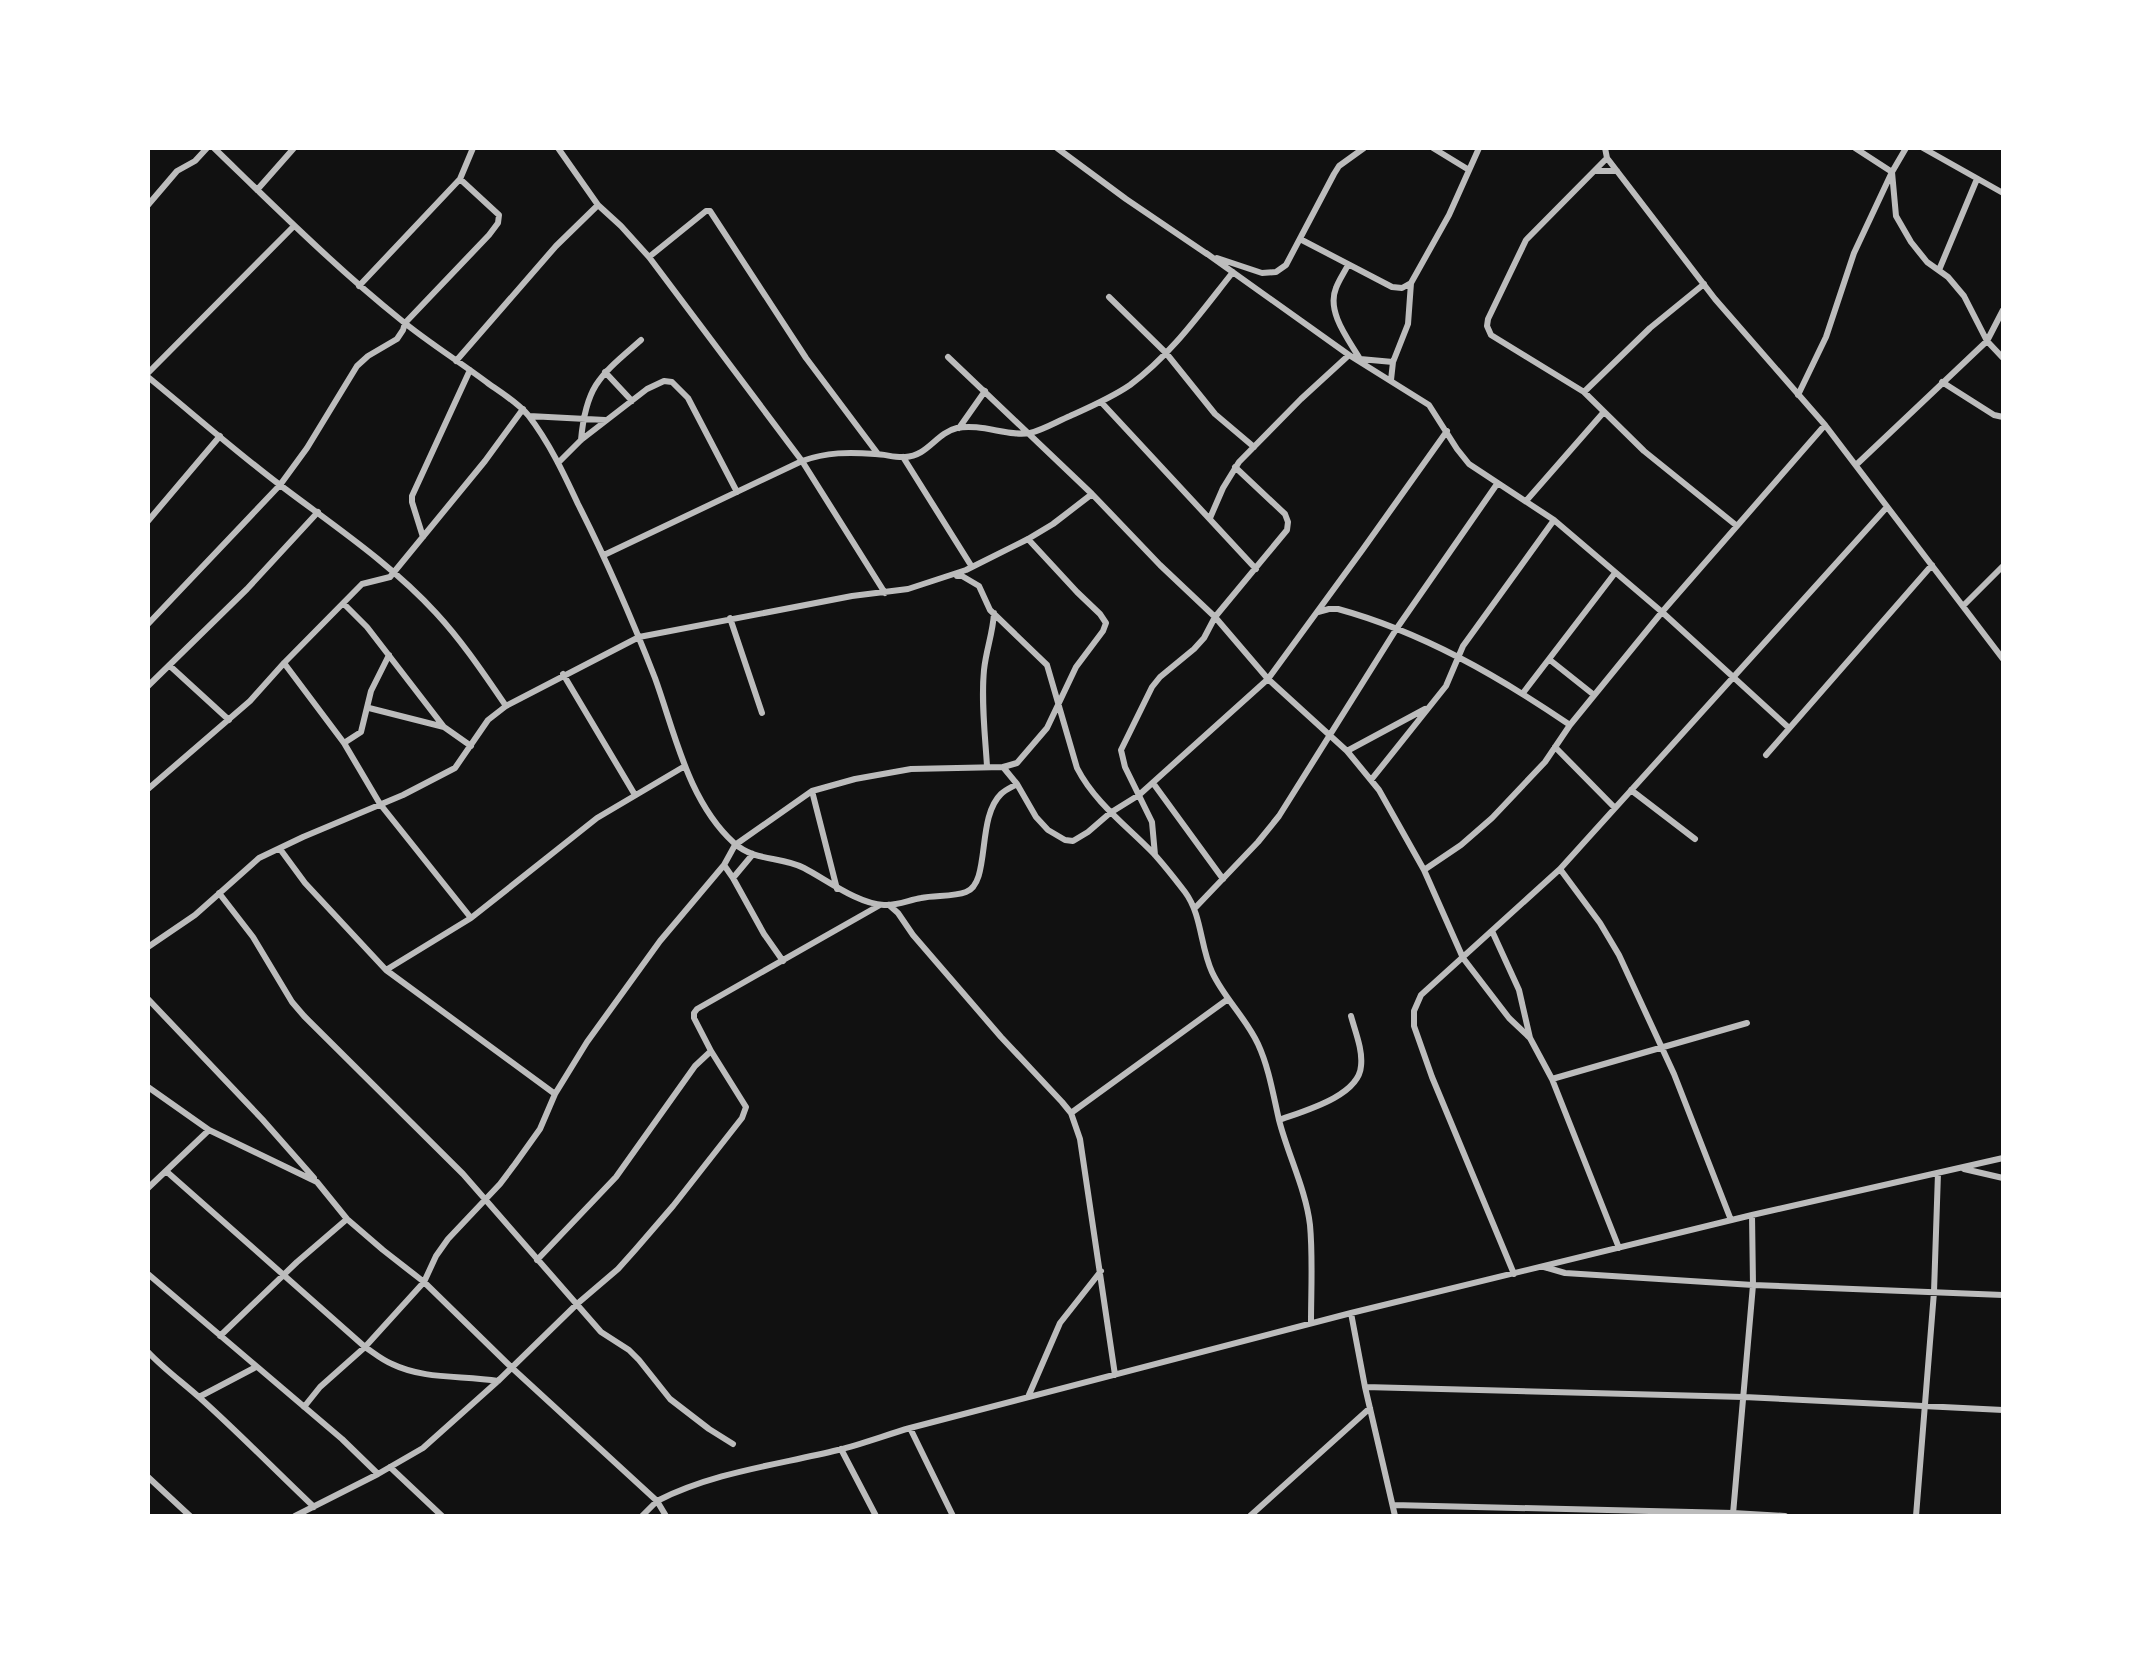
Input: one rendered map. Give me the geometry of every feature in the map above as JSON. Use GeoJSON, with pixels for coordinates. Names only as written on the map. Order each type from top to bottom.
{"type":"FeatureCollection","features":[{"type":"Feature","properties":{"kind":"street"},"geometry":{"type":"LineString","coordinates":[[148,205],[177,171],[195,161],[207,148]]}},
{"type":"Feature","properties":{"kind":"street"},"geometry":{"type":"LineString","coordinates":[[214,148],[359,286],[529,416],[558,463],[604,555],[639,637],[685,766],[702,802],[735,845],[765,859],[790,862],[837,889],[880,905],[965,892],[972,888],[980,873],[988,816],[1001,793],[1017,784]]}},
{"type":"Feature","properties":{"kind":"street"},"geometry":{"type":"LineString","coordinates":[[257,190],[294,148]]}},
{"type":"Feature","properties":{"kind":"street"},"geometry":{"type":"LineString","coordinates":[[359,286],[460,179],[473,148]]}},
{"type":"Feature","properties":{"kind":"street"},"geometry":{"type":"LineString","coordinates":[[558,148],[598,205],[649,257],[802,461],[885,593]]}},
{"type":"Feature","properties":{"kind":"street"},"geometry":{"type":"LineString","coordinates":[[1206,253],[1262,273],[1276,272],[1286,265],[1339,166],[1364,148]]}},
{"type":"Feature","properties":{"kind":"street"},"geometry":{"type":"LineString","coordinates":[[1433,148],[1469,170]]}},
{"type":"Feature","properties":{"kind":"street"},"geometry":{"type":"LineString","coordinates":[[1391,380],[1393,362],[1408,324],[1411,283],[1449,215],[1479,148]]}},
{"type":"Feature","properties":{"kind":"street"},"geometry":{"type":"LineString","coordinates":[[1855,148],[1892,172]]}},
{"type":"Feature","properties":{"kind":"street"},"geometry":{"type":"LineString","coordinates":[[1798,395],[1826,337],[1854,253],[1906,148]]}},
{"type":"Feature","properties":{"kind":"street"},"geometry":{"type":"LineString","coordinates":[[1923,148],[2003,193]]}},
{"type":"Feature","properties":{"kind":"street"},"geometry":{"type":"LineString","coordinates":[[1059,149],[1349,355],[1429,405],[1469,464],[1554,520],[1662,612],[1789,728]]}},
{"type":"Feature","properties":{"kind":"street"},"geometry":{"type":"LineString","coordinates":[[1604,149],[1607,158],[1704,284],[1825,425],[2003,659]]}},
{"type":"Feature","properties":{"kind":"street"},"geometry":{"type":"LineString","coordinates":[[1607,158],[1526,240],[1487,326],[1497,340],[1584,392],[1644,451],[1737,526]]}},
{"type":"Feature","properties":{"kind":"street"},"geometry":{"type":"LineString","coordinates":[[1596,171],[1617,171]]}},
{"type":"Feature","properties":{"kind":"street"},"geometry":{"type":"LineString","coordinates":[[1892,172],[1896,216],[1911,242],[1927,262],[1948,277],[1964,296],[1987,341],[2003,358]]}},
{"type":"Feature","properties":{"kind":"street"},"geometry":{"type":"LineString","coordinates":[[148,624],[280,485],[307,448],[357,366],[397,339],[405,323],[489,235],[500,219],[499,215],[460,179]]}},
{"type":"Feature","properties":{"kind":"street"},"geometry":{"type":"LineString","coordinates":[[1939,270],[1977,179]]}},
{"type":"Feature","properties":{"kind":"street"},"geometry":{"type":"LineString","coordinates":[[456,361],[556,246],[598,205]]}},
{"type":"Feature","properties":{"kind":"street"},"geometry":{"type":"LineString","coordinates":[[649,257],[706,211],[710,211],[806,358],[878,454]]}},
{"type":"Feature","properties":{"kind":"street"},"geometry":{"type":"LineString","coordinates":[[294,226],[148,375],[280,485],[394,573],[437,615],[478,665],[506,706]]}},
{"type":"Feature","properties":{"kind":"street"},"geometry":{"type":"LineString","coordinates":[[1300,239],[1392,287],[1402,288],[1411,283]]}},
{"type":"Feature","properties":{"kind":"street"},"geometry":{"type":"LineString","coordinates":[[1348,265],[1334,291],[1334,306],[1343,330],[1362,361]]}},
{"type":"Feature","properties":{"kind":"street"},"geometry":{"type":"LineString","coordinates":[[604,555],[822,454],[918,455],[945,432],[975,427],[1030,433],[1101,402],[1128,386],[1166,353],[1233,272]]}},
{"type":"Feature","properties":{"kind":"street"},"geometry":{"type":"LineString","coordinates":[[1584,392],[1650,328],[1704,284]]}},
{"type":"Feature","properties":{"kind":"street"},"geometry":{"type":"LineString","coordinates":[[1109,297],[1166,353],[1215,414],[1254,447]]}},
{"type":"Feature","properties":{"kind":"street"},"geometry":{"type":"LineString","coordinates":[[1856,465],[1987,341],[2003,310]]}},
{"type":"Feature","properties":{"kind":"street"},"geometry":{"type":"LineString","coordinates":[[581,440],[592,390],[605,372],[641,340]]}},
{"type":"Feature","properties":{"kind":"street"},"geometry":{"type":"LineString","coordinates":[[1210,518],[1235,467],[1349,355]]}},
{"type":"Feature","properties":{"kind":"street"},"geometry":{"type":"LineString","coordinates":[[948,357],[1030,433],[1215,617],[1268,679],[1347,751],[1379,790],[1424,870],[1463,958],[1509,1018],[1530,1038]]}},
{"type":"Feature","properties":{"kind":"street"},"geometry":{"type":"LineString","coordinates":[[1362,361],[1393,362]]}},
{"type":"Feature","properties":{"kind":"street"},"geometry":{"type":"LineString","coordinates":[[423,537],[412,496],[470,370]]}},
{"type":"Feature","properties":{"kind":"street"},"geometry":{"type":"LineString","coordinates":[[605,372],[632,401]]}},
{"type":"Feature","properties":{"kind":"street"},"geometry":{"type":"LineString","coordinates":[[558,463],[581,440],[647,389],[664,381],[672,382],[688,398],[737,492]]}},
{"type":"Feature","properties":{"kind":"street"},"geometry":{"type":"LineString","coordinates":[[1942,382],[1994,415],[2003,417]]}},
{"type":"Feature","properties":{"kind":"street"},"geometry":{"type":"LineString","coordinates":[[959,428],[985,391]]}},
{"type":"Feature","properties":{"kind":"street"},"geometry":{"type":"LineString","coordinates":[[1101,402],[1256,569]]}},
{"type":"Feature","properties":{"kind":"street"},"geometry":{"type":"LineString","coordinates":[[148,789],[250,701],[362,584],[390,577],[394,573],[523,409]]}},
{"type":"Feature","properties":{"kind":"street"},"geometry":{"type":"LineString","coordinates":[[1526,501],[1603,413]]}},
{"type":"Feature","properties":{"kind":"street"},"geometry":{"type":"LineString","coordinates":[[529,416],[607,420]]}},
{"type":"Feature","properties":{"kind":"street"},"geometry":{"type":"LineString","coordinates":[[1424,870],[1461,845],[1492,818],[1545,762],[1570,725],[1662,612],[1825,425]]}},
{"type":"Feature","properties":{"kind":"street"},"geometry":{"type":"LineString","coordinates":[[1003,767],[1036,817],[1048,830],[1065,840],[1073,841],[1088,832],[1110,813],[1139,795],[1268,679],[1447,431]]}},
{"type":"Feature","properties":{"kind":"street"},"geometry":{"type":"LineString","coordinates":[[148,521],[220,436]]}},
{"type":"Feature","properties":{"kind":"street"},"geometry":{"type":"LineString","coordinates":[[903,457],[972,567]]}},
{"type":"Feature","properties":{"kind":"street"},"geometry":{"type":"LineString","coordinates":[[1155,855],[1152,822],[1125,767],[1121,750],[1152,687],[1204,638],[1215,617],[1287,530],[1285,514],[1235,467]]}},
{"type":"Feature","properties":{"kind":"street"},"geometry":{"type":"LineString","coordinates":[[1195,908],[1279,816],[1397,628],[1497,484]]}},
{"type":"Feature","properties":{"kind":"street"},"geometry":{"type":"LineString","coordinates":[[148,947],[195,915],[259,858],[403,795],[455,768],[488,720],[506,706],[639,637],[852,596],[908,589],[972,567],[1028,539],[1092,494]]}},
{"type":"Feature","properties":{"kind":"street"},"geometry":{"type":"LineString","coordinates":[[1514,1274],[1414,1026],[1414,1011],[1421,995],[1560,869],[1887,507]]}},
{"type":"Feature","properties":{"kind":"street"},"geometry":{"type":"LineString","coordinates":[[148,686],[247,589],[318,512]]}},
{"type":"Feature","properties":{"kind":"street"},"geometry":{"type":"LineString","coordinates":[[1371,780],[1446,686],[1463,646],[1554,520]]}},
{"type":"Feature","properties":{"kind":"street"},"geometry":{"type":"LineString","coordinates":[[304,1407],[320,1387],[365,1347],[424,1282],[448,1239],[515,1164],[540,1129],[555,1094],[587,1042],[660,941],[724,865],[735,845],[812,791],[911,769],[1003,767],[1017,763],[1026,755],[1047,728],[1076,667],[1106,623],[1028,539]]}},
{"type":"Feature","properties":{"kind":"street"},"geometry":{"type":"LineString","coordinates":[[1766,755],[1932,565]]}},
{"type":"Feature","properties":{"kind":"street"},"geometry":{"type":"LineString","coordinates":[[1963,606],[2003,566]]}},
{"type":"Feature","properties":{"kind":"street"},"geometry":{"type":"LineString","coordinates":[[1523,693],[1615,573]]}},
{"type":"Feature","properties":{"kind":"street"},"geometry":{"type":"LineString","coordinates":[[949,576],[962,576],[979,586],[994,613],[1047,665],[1077,768],[1083,779],[1110,813],[1155,855],[1195,908],[1207,959],[1220,989],[1256,1039],[1265,1060],[1289,1158],[1302,1190],[1310,1224],[1311,1323]]}},
{"type":"Feature","properties":{"kind":"street"},"geometry":{"type":"LineString","coordinates":[[344,604],[367,627],[444,727],[471,746]]}},
{"type":"Feature","properties":{"kind":"street"},"geometry":{"type":"LineString","coordinates":[[1317,612],[1338,609],[1397,628],[1523,693],[1570,725]]}},
{"type":"Feature","properties":{"kind":"street"},"geometry":{"type":"LineString","coordinates":[[987,766],[983,673],[994,613]]}},
{"type":"Feature","properties":{"kind":"street"},"geometry":{"type":"LineString","coordinates":[[730,618],[762,713]]}},
{"type":"Feature","properties":{"kind":"street"},"geometry":{"type":"LineString","coordinates":[[344,743],[361,732],[374,683],[389,655]]}},
{"type":"Feature","properties":{"kind":"street"},"geometry":{"type":"LineString","coordinates":[[1550,660],[1594,695]]}},
{"type":"Feature","properties":{"kind":"street"},"geometry":{"type":"LineString","coordinates":[[284,663],[344,743],[380,804],[471,918]]}},
{"type":"Feature","properties":{"kind":"street"},"geometry":{"type":"LineString","coordinates":[[170,666],[229,720]]}},
{"type":"Feature","properties":{"kind":"street"},"geometry":{"type":"LineString","coordinates":[[563,674],[635,795]]}},
{"type":"Feature","properties":{"kind":"street"},"geometry":{"type":"LineString","coordinates":[[369,708],[444,727]]}},
{"type":"Feature","properties":{"kind":"street"},"geometry":{"type":"LineString","coordinates":[[1347,751],[1429,708]]}},
{"type":"Feature","properties":{"kind":"street"},"geometry":{"type":"LineString","coordinates":[[1555,747],[1615,808]]}},
{"type":"Feature","properties":{"kind":"street"},"geometry":{"type":"LineString","coordinates":[[386,970],[471,918],[597,818],[685,766]]}},
{"type":"Feature","properties":{"kind":"street"},"geometry":{"type":"LineString","coordinates":[[1153,783],[1223,879]]}},
{"type":"Feature","properties":{"kind":"street"},"geometry":{"type":"LineString","coordinates":[[1631,790],[1695,839]]}},
{"type":"Feature","properties":{"kind":"street"},"geometry":{"type":"LineString","coordinates":[[812,791],[837,889]]}},
{"type":"Feature","properties":{"kind":"street"},"geometry":{"type":"LineString","coordinates":[[280,849],[305,883],[386,970],[555,1094]]}},
{"type":"Feature","properties":{"kind":"street"},"geometry":{"type":"LineString","coordinates":[[733,878],[753,854]]}},
{"type":"Feature","properties":{"kind":"street"},"geometry":{"type":"LineString","coordinates":[[724,865],[783,961]]}},
{"type":"Feature","properties":{"kind":"street"},"geometry":{"type":"LineString","coordinates":[[1560,869],[1600,923],[1619,955],[1674,1074],[1731,1220]]}},
{"type":"Feature","properties":{"kind":"street"},"geometry":{"type":"LineString","coordinates":[[219,893],[253,937],[298,1009],[337,1051],[486,1199],[601,1332],[629,1350],[670,1399],[733,1444]]}},
{"type":"Feature","properties":{"kind":"street"},"geometry":{"type":"LineString","coordinates":[[295,1516],[423,1448],[635,1250],[742,1118],[746,1107],[711,1051],[694,1013],[880,905]]}},
{"type":"Feature","properties":{"kind":"street"},"geometry":{"type":"LineString","coordinates":[[889,905],[1001,1037],[1071,1113],[1080,1139],[1115,1375]]}},
{"type":"Feature","properties":{"kind":"street"},"geometry":{"type":"LineString","coordinates":[[1492,931],[1519,990],[1530,1038],[1552,1079],[1619,1248]]}},
{"type":"Feature","properties":{"kind":"street"},"geometry":{"type":"LineString","coordinates":[[148,999],[252,1108],[347,1219],[424,1282],[657,1501],[666,1516]]}},
{"type":"Feature","properties":{"kind":"street"},"geometry":{"type":"LineString","coordinates":[[1071,1113],[1228,999]]}},
{"type":"Feature","properties":{"kind":"street"},"geometry":{"type":"LineString","coordinates":[[1279,1120],[1316,1106],[1357,1082],[1362,1069],[1361,1056],[1351,1016]]}},
{"type":"Feature","properties":{"kind":"street"},"geometry":{"type":"LineString","coordinates":[[1552,1079],[1747,1023]]}},
{"type":"Feature","properties":{"kind":"street"},"geometry":{"type":"LineString","coordinates":[[537,1260],[616,1177],[695,1066],[711,1051]]}},
{"type":"Feature","properties":{"kind":"street"},"geometry":{"type":"LineString","coordinates":[[148,1087],[209,1130],[317,1182]]}},
{"type":"Feature","properties":{"kind":"street"},"geometry":{"type":"LineString","coordinates":[[148,1188],[209,1130]]}},
{"type":"Feature","properties":{"kind":"street"},"geometry":{"type":"LineString","coordinates":[[642,1516],[657,1501],[681,1488],[722,1475],[841,1449],[910,1428],[1351,1313],[1752,1215],[2003,1158]]}},
{"type":"Feature","properties":{"kind":"street"},"geometry":{"type":"LineString","coordinates":[[1961,1169],[2003,1178]]}},
{"type":"Feature","properties":{"kind":"street"},"geometry":{"type":"LineString","coordinates":[[166,1171],[365,1347],[391,1364],[425,1375],[498,1381]]}},
{"type":"Feature","properties":{"kind":"street"},"geometry":{"type":"LineString","coordinates":[[1916,1516],[1934,1292],[1938,1173]]}},
{"type":"Feature","properties":{"kind":"street"},"geometry":{"type":"LineString","coordinates":[[1733,1514],[1753,1285],[1752,1215]]}},
{"type":"Feature","properties":{"kind":"street"},"geometry":{"type":"LineString","coordinates":[[220,1336],[347,1219]]}},
{"type":"Feature","properties":{"kind":"street"},"geometry":{"type":"LineString","coordinates":[[1542,1267],[1565,1273],[1753,1285],[2003,1295]]}},
{"type":"Feature","properties":{"kind":"street"},"geometry":{"type":"LineString","coordinates":[[1028,1397],[1060,1323],[1101,1271]]}},
{"type":"Feature","properties":{"kind":"street"},"geometry":{"type":"LineString","coordinates":[[148,1274],[342,1439],[378,1474]]}},
{"type":"Feature","properties":{"kind":"street"},"geometry":{"type":"LineString","coordinates":[[1351,1313],[1395,1516]]}},
{"type":"Feature","properties":{"kind":"street"},"geometry":{"type":"LineString","coordinates":[[148,1352],[314,1507]]}},
{"type":"Feature","properties":{"kind":"street"},"geometry":{"type":"LineString","coordinates":[[199,1397],[256,1367]]}},
{"type":"Feature","properties":{"kind":"street"},"geometry":{"type":"LineString","coordinates":[[1365,1387],[1744,1397],[2003,1410]]}},
{"type":"Feature","properties":{"kind":"street"},"geometry":{"type":"LineString","coordinates":[[1250,1516],[1370,1408]]}},
{"type":"Feature","properties":{"kind":"street"},"geometry":{"type":"LineString","coordinates":[[910,1428],[953,1516]]}},
{"type":"Feature","properties":{"kind":"street"},"geometry":{"type":"LineString","coordinates":[[841,1449],[876,1516]]}},
{"type":"Feature","properties":{"kind":"street"},"geometry":{"type":"LineString","coordinates":[[390,1467],[442,1516]]}},
{"type":"Feature","properties":{"kind":"street"},"geometry":{"type":"LineString","coordinates":[[148,1477],[190,1516]]}},
{"type":"Feature","properties":{"kind":"street"},"geometry":{"type":"LineString","coordinates":[[1393,1505],[1785,1516]]}}]}
